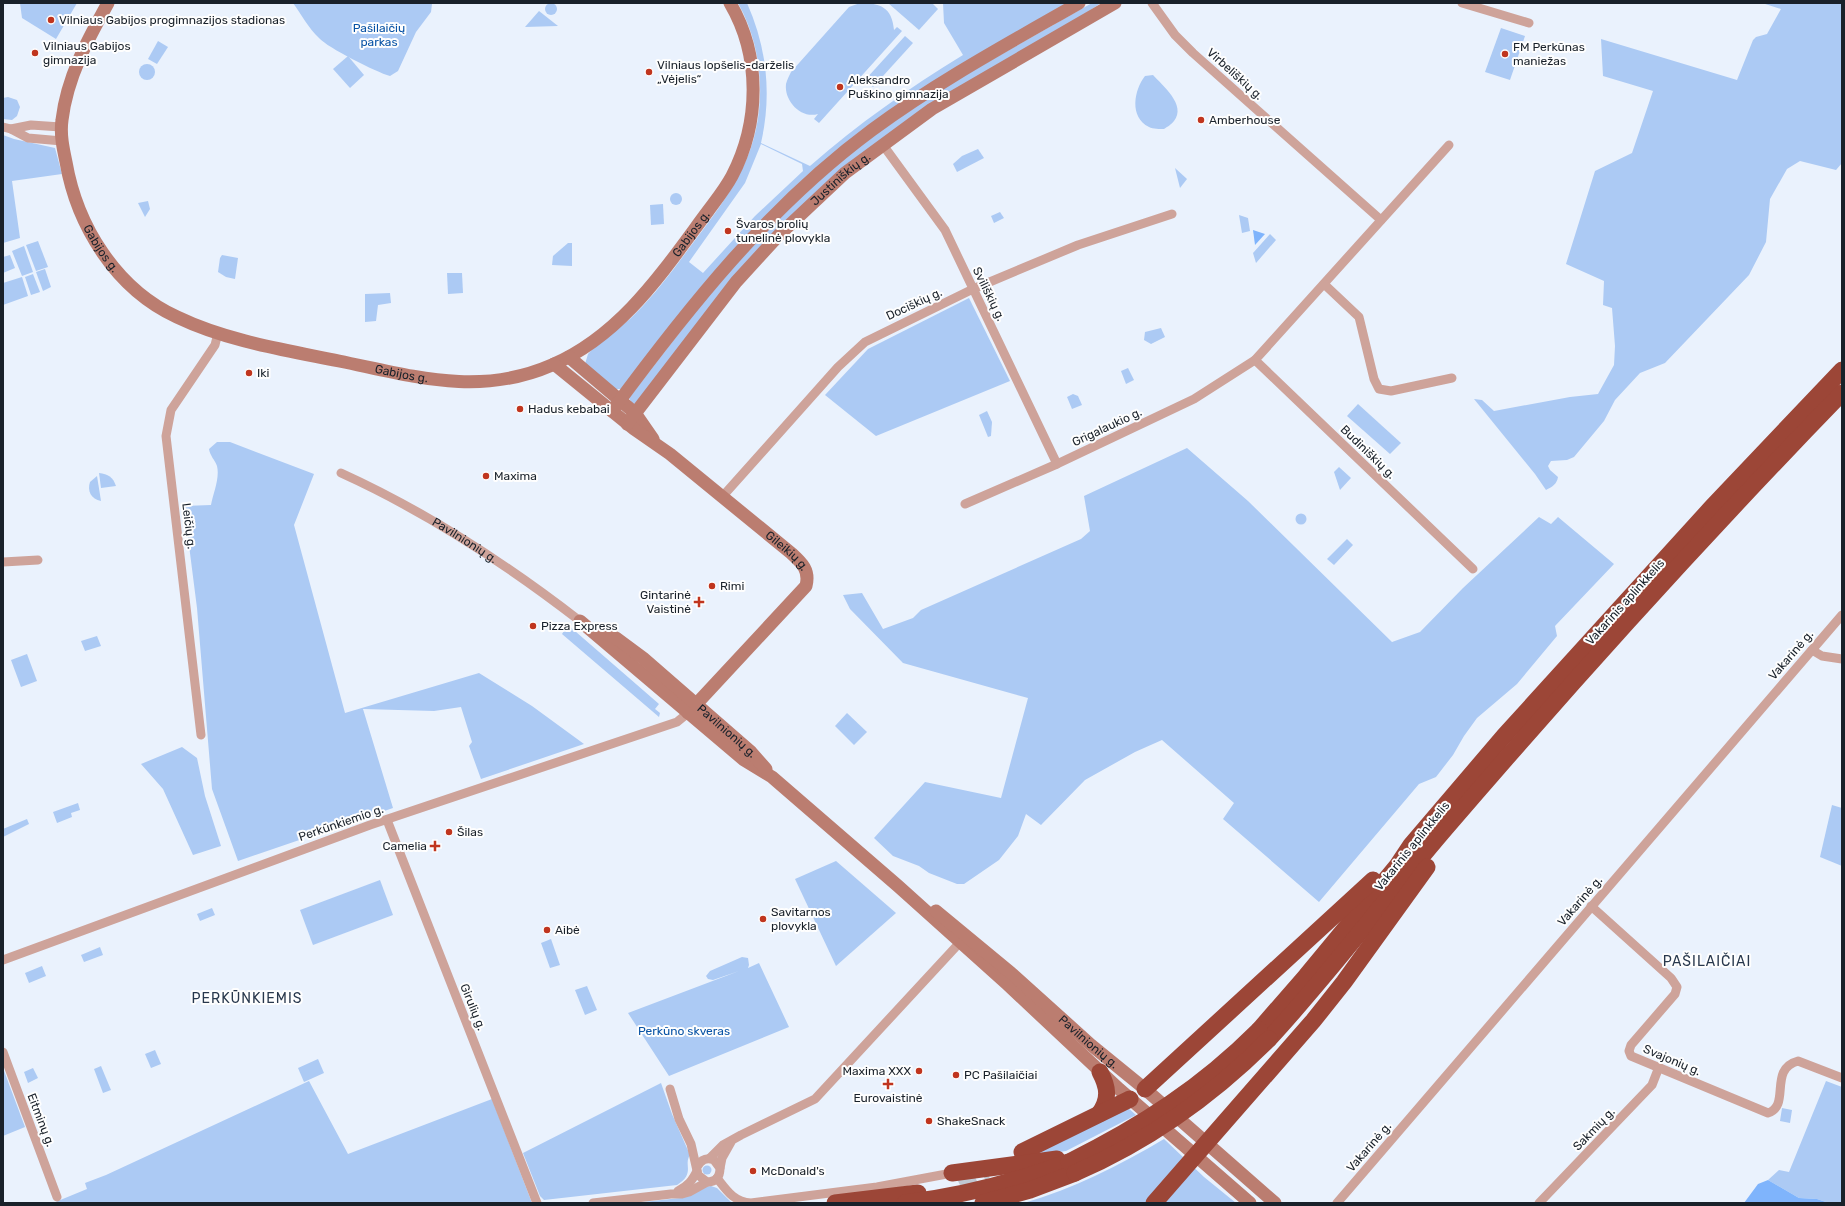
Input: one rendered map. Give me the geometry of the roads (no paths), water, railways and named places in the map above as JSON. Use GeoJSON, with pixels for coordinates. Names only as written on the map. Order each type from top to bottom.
{"type":"FeatureCollection","features":[{"type":"Feature","properties":{"kind":"highway","name":"Vakarinis aplinkkelis"},"geometry":{"type":"LineString","coordinates":[[983,1203],[1030,1190],[1070,1164],[1136,1127],[1178,1100],[1264,1034],[1306,976],[1396,866],[1411,845],[1504,736],[1564,668],[1712,507],[1842,370]]}},
{"type":"Feature","properties":{"kind":"highway","name":"Vakarinis aplinkkelis"},"geometry":{"type":"LineString","coordinates":[[905,1203],[950,1196],[995,1186],[1070,1164],[1114,1155],[1174,1120],[1215,1089],[1264,1034],[1315,986],[1440,834],[1653,594],[1842,393]]}},
{"type":"Feature","properties":{"kind":"highway"},"geometry":{"type":"LineString","coordinates":[[1154,1203],[1294,1044],[1344,982],[1458,825],[1475,796]]}},
{"type":"Feature","properties":{"kind":"highway"},"geometry":{"type":"LineString","coordinates":[[1149,1092],[1411,845]]}},
{"type":"Feature","properties":{"kind":"highway"},"geometry":{"type":"LineString","coordinates":[[1099,1114],[1106,1102],[1107,1090],[1106,1083],[1100,1072]]}},
{"type":"Feature","properties":{"kind":"highway"},"geometry":{"type":"LineString","coordinates":[[1022,1152],[1130,1099]]}},
{"type":"Feature","properties":{"kind":"highway"},"geometry":{"type":"LineString","coordinates":[[835,1203],[918,1193],[955,1178],[1050,1160],[1070,1164]]}},
{"type":"Feature","properties":{"kind":"street","name":"Gabijos g."},"geometry":{"type":"LineString","coordinates":[[108,3],[87,41],[74,72],[66,98],[61,127],[62,141],[71,186],[77,206],[91,235],[117,271],[135,289],[163,310],[218,333],[331,360],[443,382],[475,383],[504,380],[554,364],[588,345],[623,318],[644,295],[725,188],[737,165],[750,125],[752,105],[750,53],[744,32],[730,3]]}},
{"type":"Feature","properties":{"kind":"street","name":"Justiniškių g."},"geometry":{"type":"LineString","coordinates":[[616,406],[714,280],[762,227],[821,171],[872,130],[927,92],[1079,3]]}},
{"type":"Feature","properties":{"kind":"street","name":"Justiniškių g."},"geometry":{"type":"LineString","coordinates":[[631,418],[741,276],[779,235],[827,190],[883,145],[932,109],[1115,3]]}},
{"type":"Feature","properties":{"kind":"street","name":"Virbeliškių g."},"geometry":{"type":"LineString","coordinates":[[1152,3],[1175,34],[1193,52],[1381,220]]}},
{"type":"Feature","properties":{"kind":"street"},"geometry":{"type":"LineString","coordinates":[[1462,3],[1530,23]]}},
{"type":"Feature","properties":{"kind":"street"},"geometry":{"type":"LineString","coordinates":[[7,128],[31,125],[61,127]]}},
{"type":"Feature","properties":{"kind":"street"},"geometry":{"type":"LineString","coordinates":[[7,128],[28,138],[62,141]]}},
{"type":"Feature","properties":{"kind":"street","name":"Sviliškių g."},"geometry":{"type":"LineString","coordinates":[[883,145],[945,230],[1057,464]]}},
{"type":"Feature","properties":{"kind":"street"},"geometry":{"type":"LineString","coordinates":[[1255,360],[1449,145]]}},
{"type":"Feature","properties":{"kind":"street","name":"Dociškių g."},"geometry":{"type":"LineString","coordinates":[[722,497],[838,367],[865,342],[973,289],[1093,239],[1172,214]]}},
{"type":"Feature","properties":{"kind":"street"},"geometry":{"type":"LineString","coordinates":[[1324,284],[1359,317],[1374,379],[1379,389],[1391,391],[1452,378]]}},
{"type":"Feature","properties":{"kind":"street","name":"Leičių g."},"geometry":{"type":"LineString","coordinates":[[201,735],[166,436],[171,410],[214,345],[218,333]]}},
{"type":"Feature","properties":{"kind":"street","name":"Gileikių g."},"geometry":{"type":"LineString","coordinates":[[568,357],[616,406]]}},
{"type":"Feature","properties":{"kind":"street","name":"Grigalaukio g."},"geometry":{"type":"LineString","coordinates":[[965,504],[1057,464],[1194,399],[1255,360]]}},
{"type":"Feature","properties":{"kind":"street","name":"Budiniškių g."},"geometry":{"type":"LineString","coordinates":[[1255,360],[1473,569]]}},
{"type":"Feature","properties":{"kind":"street","name":"Gileikių g."},"geometry":{"type":"LineString","coordinates":[[554,364],[616,406],[631,418],[657,444],[805,566],[808,578],[806,586],[692,708]]}},
{"type":"Feature","properties":{"kind":"street","name":"Pavilnionių g."},"geometry":{"type":"LineString","coordinates":[[341,473],[398,500],[467,540],[580,621],[692,708],[744,760],[772,777],[898,886],[939,913],[963,939],[1100,1072],[1250,1203]]}},
{"type":"Feature","properties":{"kind":"street"},"geometry":{"type":"LineString","coordinates":[[3,562],[38,560]]}},
{"type":"Feature","properties":{"kind":"street","name":"Vakarinė g."},"geometry":{"type":"LineString","coordinates":[[1337,1203],[1842,615]]}},
{"type":"Feature","properties":{"kind":"street"},"geometry":{"type":"LineString","coordinates":[[1812,650],[1822,656],[1842,659]]}},
{"type":"Feature","properties":{"kind":"street","name":"Perkūnkiemio g."},"geometry":{"type":"LineString","coordinates":[[3,960],[249,868],[677,722],[692,708]]}},
{"type":"Feature","properties":{"kind":"street","name":"Girulių g."},"geometry":{"type":"LineString","coordinates":[[387,820],[537,1203]]}},
{"type":"Feature","properties":{"kind":"street","name":"Svajonių g."},"geometry":{"type":"LineString","coordinates":[[1591,906],[1671,978],[1677,987],[1675,994],[1631,1045],[1629,1051],[1632,1056],[1768,1113],[1774,1111],[1778,1106],[1782,1073],[1791,1063],[1798,1061],[1842,1078]]}},
{"type":"Feature","properties":{"kind":"street"},"geometry":{"type":"LineString","coordinates":[[671,1194],[686,1187],[692,1182],[702,1160],[709,1158],[723,1145],[815,1099],[963,939]]}},
{"type":"Feature","properties":{"kind":"street","name":"Pavilnionių g."},"geometry":{"type":"LineString","coordinates":[[963,939],[1149,1092],[1275,1203]]}},
{"type":"Feature","properties":{"kind":"street","name":"Eitminų g."},"geometry":{"type":"LineString","coordinates":[[3,1052],[57,1197]]}},
{"type":"Feature","properties":{"kind":"street","name":"Sakmių g."},"geometry":{"type":"LineString","coordinates":[[1540,1203],[1652,1085],[1659,1067]]}},
{"type":"Feature","properties":{"kind":"street"},"geometry":{"type":"LineString","coordinates":[[670,1088],[679,1119],[691,1144],[700,1178],[707,1182]]}},
{"type":"Feature","properties":{"kind":"street"},"geometry":{"type":"LineString","coordinates":[[1130,1099],[1149,1092]]}},
{"type":"Feature","properties":{"kind":"street"},"geometry":{"type":"LineString","coordinates":[[717,1178],[722,1158],[731,1142]]}},
{"type":"Feature","properties":{"kind":"street"},"geometry":{"type":"LineString","coordinates":[[691,1144],[709,1158],[717,1162],[720,1168]]}},
{"type":"Feature","properties":{"kind":"street"},"geometry":{"type":"LineString","coordinates":[[717,1178],[733,1197],[739,1201],[751,1203],[955,1178]]}},
{"type":"Feature","properties":{"kind":"street"},"geometry":{"type":"LineString","coordinates":[[593,1203],[682,1194],[717,1178]]}},
{"type":"Feature","properties":{"kind":"water"},"geometry":{"type":"Polygon","coordinates":[[[1253,230],[1265,234],[1255,245],[1253,230]]]}},
{"type":"Feature","properties":{"kind":"water"},"geometry":{"type":"Polygon","coordinates":[[[1768,1180],[1799,1198],[1817,1199],[1829,1203],[1744,1203],[1758,1184],[1768,1180]]]}},
{"type":"Feature","properties":{"kind":"tunnel"},"geometry":{"type":"LineString","coordinates":[[959,1183],[986,1170]]}},
{"type":"Feature","properties":{"kind":"place","name":"Vilniaus Gabijos progimnazijos stadionas"},"geometry":{"type":"Point","coordinates":[51,20]}},
{"type":"Feature","properties":{"kind":"place","name":"Vilniaus Gabijos gimnazija"},"geometry":{"type":"Point","coordinates":[35,53]}},
{"type":"Feature","properties":{"kind":"place","name":"FM Perkūnas maniežas"},"geometry":{"type":"Point","coordinates":[1505,54]}},
{"type":"Feature","properties":{"kind":"place","name":"Vilniaus lopšelis-darželis „Vėjelis“"},"geometry":{"type":"Point","coordinates":[649,72]}},
{"type":"Feature","properties":{"kind":"place","name":"Aleksandro Puškino gimnazija"},"geometry":{"type":"Point","coordinates":[840,87]}},
{"type":"Feature","properties":{"kind":"place","name":"Amberhouse"},"geometry":{"type":"Point","coordinates":[1201,120]}},
{"type":"Feature","properties":{"kind":"place","name":"Švaros brolių tunelinė plovykla"},"geometry":{"type":"Point","coordinates":[728,231]}},
{"type":"Feature","properties":{"kind":"place","name":"Iki"},"geometry":{"type":"Point","coordinates":[249,373]}},
{"type":"Feature","properties":{"kind":"place","name":"Hadus kebabai"},"geometry":{"type":"Point","coordinates":[520,409]}},
{"type":"Feature","properties":{"kind":"place","name":"Maxima"},"geometry":{"type":"Point","coordinates":[486,476]}},
{"type":"Feature","properties":{"kind":"place","name":"Rimi"},"geometry":{"type":"Point","coordinates":[712,586]}},
{"type":"Feature","properties":{"kind":"place","name":"Gintarinė Vaistinė"},"geometry":{"type":"Point","coordinates":[699,602]}},
{"type":"Feature","properties":{"kind":"place","name":"Pizza Express"},"geometry":{"type":"Point","coordinates":[533,626]}},
{"type":"Feature","properties":{"kind":"place","name":"Šilas"},"geometry":{"type":"Point","coordinates":[449,832]}},
{"type":"Feature","properties":{"kind":"place","name":"Camelia"},"geometry":{"type":"Point","coordinates":[435,846]}},
{"type":"Feature","properties":{"kind":"place","name":"Savitarnos plovykla"},"geometry":{"type":"Point","coordinates":[763,919]}},
{"type":"Feature","properties":{"kind":"place","name":"Aibė"},"geometry":{"type":"Point","coordinates":[547,930]}},
{"type":"Feature","properties":{"kind":"place","name":"Maxima XXX"},"geometry":{"type":"Point","coordinates":[919,1071]}},
{"type":"Feature","properties":{"kind":"place","name":"PC Pašilaičiai"},"geometry":{"type":"Point","coordinates":[956,1075]}},
{"type":"Feature","properties":{"kind":"place","name":"Eurovaistinė"},"geometry":{"type":"Point","coordinates":[888,1084]}},
{"type":"Feature","properties":{"kind":"place","name":"ShakeSnack"},"geometry":{"type":"Point","coordinates":[929,1121]}},
{"type":"Feature","properties":{"kind":"place","name":"McDonald's"},"geometry":{"type":"Point","coordinates":[753,1171]}},
{"type":"Feature","properties":{"kind":"district","name":"PAŠILAIČIAI"},"geometry":{"type":"Point","coordinates":[1707,961]}},
{"type":"Feature","properties":{"kind":"district","name":"PERKŪNKIEMIS"},"geometry":{"type":"Point","coordinates":[247,998]}},
{"type":"Feature","properties":{"kind":"park label","name":"Pašilaičių parkas"},"geometry":{"type":"Point","coordinates":[379,35]}},
{"type":"Feature","properties":{"kind":"park label","name":"Perkūno skveras"},"geometry":{"type":"Point","coordinates":[684,1031]}}]}
